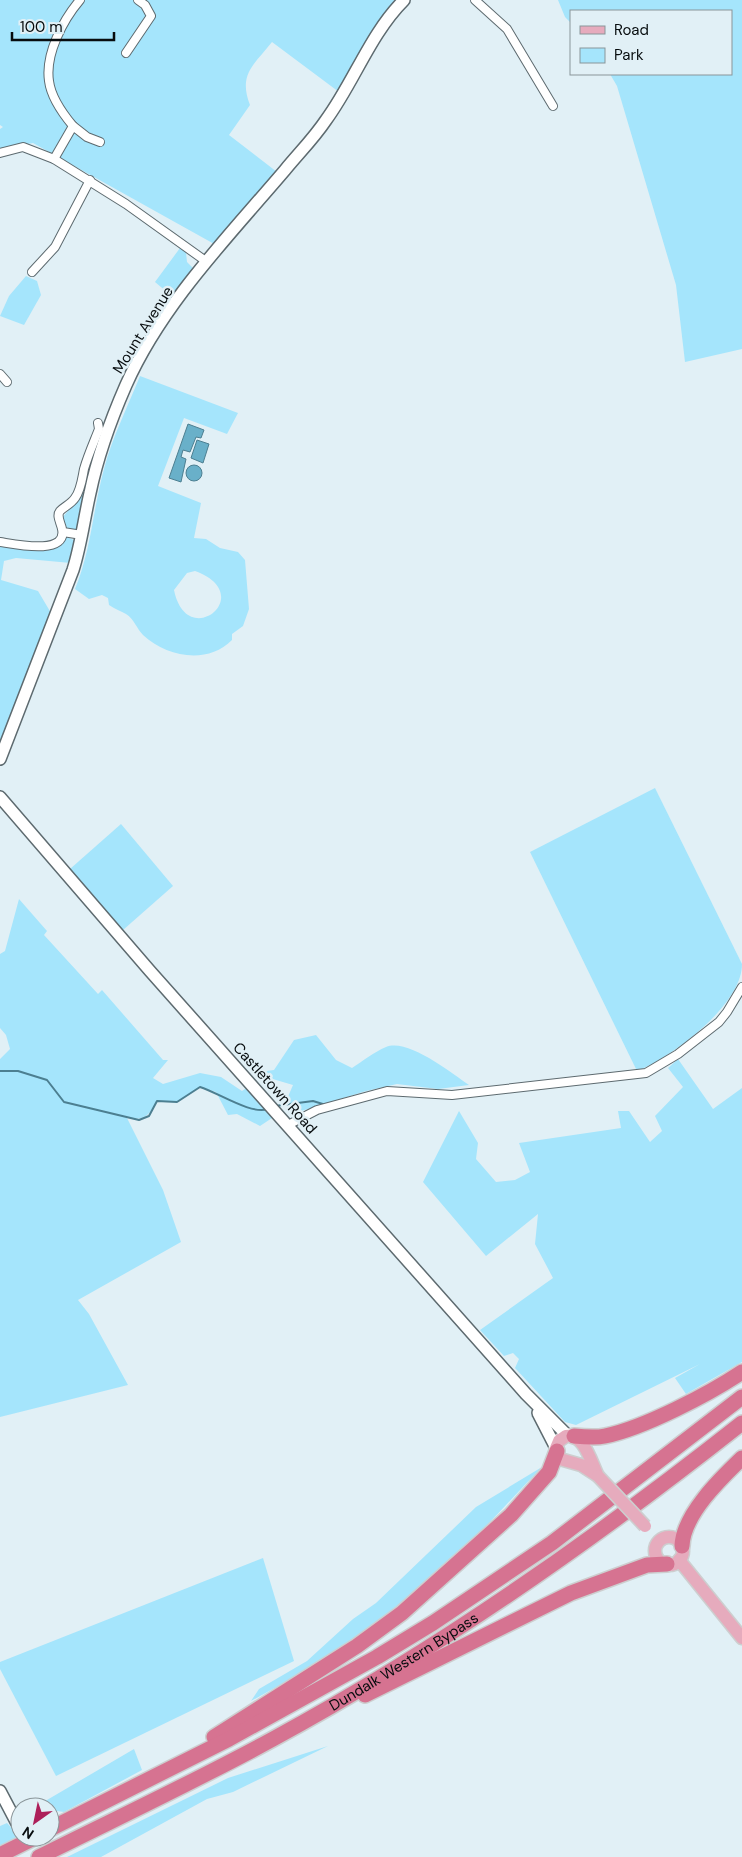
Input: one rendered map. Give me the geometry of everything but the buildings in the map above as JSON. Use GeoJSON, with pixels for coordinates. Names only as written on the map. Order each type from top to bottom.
{"type":"FeatureCollection","features":[{"type":"Feature","properties":{"kind":"highway"},"geometry":{"type":"LineString","coordinates":[[575,1439],[604,1437],[630,1428],[684,1404],[742,1372]]}},
{"type":"Feature","properties":{"kind":"highway","name":"Dundalk Western Bypass"},"geometry":{"type":"LineString","coordinates":[[60,1824],[229,1740],[377,1657],[433,1623],[552,1543],[742,1397]]}},
{"type":"Feature","properties":{"kind":"highway","name":"Dundalk Western Bypass"},"geometry":{"type":"LineString","coordinates":[[39,1857],[273,1739],[425,1649],[571,1552],[742,1423]]}},
{"type":"Feature","properties":{"kind":"highway"},"geometry":{"type":"LineString","coordinates":[[60,1824],[206,1742],[357,1646],[402,1613],[511,1515],[550,1472],[556,1450]]}},
{"type":"Feature","properties":{"kind":"highway"},"geometry":{"type":"LineString","coordinates":[[43,1857],[92,1836],[365,1696],[572,1593],[647,1565],[676,1557],[691,1516],[742,1458]]}},
{"type":"Feature","properties":{"kind":"highway"},"geometry":{"type":"LineString","coordinates":[[0,1855],[16,1847]]}},
{"type":"Feature","properties":{"kind":"main road"},"geometry":{"type":"LineString","coordinates":[[575,1439],[559,1441],[556,1450],[560,1459],[581,1465],[598,1476]]}},
{"type":"Feature","properties":{"kind":"main road"},"geometry":{"type":"LineString","coordinates":[[570,1463],[580,1458],[575,1439]]}},
{"type":"Feature","properties":{"kind":"main road"},"geometry":{"type":"LineString","coordinates":[[575,1439],[598,1476],[659,1541]]}},
{"type":"Feature","properties":{"kind":"main road"},"geometry":{"type":"LineString","coordinates":[[659,1541],[672,1537],[676,1557],[742,1638]]}},
{"type":"Feature","properties":{"kind":"main road"},"geometry":{"type":"LineString","coordinates":[[659,1541],[656,1549],[657,1557],[676,1557]]}},
{"type":"Feature","properties":{"kind":"street"},"geometry":{"type":"LineString","coordinates":[[80,0],[56,36],[49,81],[63,113],[73,126],[87,137],[100,142]]}},
{"type":"Feature","properties":{"kind":"street"},"geometry":{"type":"LineString","coordinates":[[126,52],[151,16],[145,5],[138,0]]}},
{"type":"Feature","properties":{"kind":"street","name":"Mount Avenue"},"geometry":{"type":"LineString","coordinates":[[0,759],[73,570],[95,470],[126,385],[152,337],[207,262],[327,120],[366,54],[404,0]]}},
{"type":"Feature","properties":{"kind":"street"},"geometry":{"type":"LineString","coordinates":[[475,0],[507,29],[553,106]]}},
{"type":"Feature","properties":{"kind":"street"},"geometry":{"type":"LineString","coordinates":[[54,159],[73,126]]}},
{"type":"Feature","properties":{"kind":"street"},"geometry":{"type":"LineString","coordinates":[[82,144],[87,137]]}},
{"type":"Feature","properties":{"kind":"street"},"geometry":{"type":"LineString","coordinates":[[0,153],[23,147],[54,159],[90,180],[207,262]]}},
{"type":"Feature","properties":{"kind":"street"},"geometry":{"type":"LineString","coordinates":[[32,272],[54,247],[90,180]]}},
{"type":"Feature","properties":{"kind":"street"},"geometry":{"type":"LineString","coordinates":[[0,374],[7,382]]}},
{"type":"Feature","properties":{"kind":"street"},"geometry":{"type":"LineString","coordinates":[[0,542],[54,545],[60,539],[63,532],[58,517],[60,511],[76,498],[89,454],[100,429],[98,423]]}},
{"type":"Feature","properties":{"kind":"street"},"geometry":{"type":"LineString","coordinates":[[63,532],[82,535]]}},
{"type":"Feature","properties":{"kind":"street","name":"Castletown Road"},"geometry":{"type":"LineString","coordinates":[[0,797],[530,1398],[575,1439]]}},
{"type":"Feature","properties":{"kind":"street"},"geometry":{"type":"LineString","coordinates":[[288,1125],[317,1110],[387,1091],[452,1095],[646,1073],[678,1054],[718,1022],[727,1012],[742,987]]}},
{"type":"Feature","properties":{"kind":"street","name":"Castletown Road"},"geometry":{"type":"LineString","coordinates":[[530,1398],[556,1450]]}},
{"type":"Feature","properties":{"kind":"street"},"geometry":{"type":"LineString","coordinates":[[0,1791],[10,1810]]}},
{"type":"Feature","properties":{"kind":"green space"},"geometry":{"type":"Polygon","coordinates":[[[0,0],[398,0],[339,92],[272,42],[254,64],[250,70],[246,85],[250,105],[229,135],[277,172],[216,245],[33,143],[0,149],[0,129],[3,127],[0,125],[0,0]]]}},
{"type":"Feature","properties":{"kind":"green space"},"geometry":{"type":"Polygon","coordinates":[[[558,0],[742,0],[742,349],[685,362],[676,285],[617,86],[611,75],[732,75],[732,10],[570,10],[570,22],[565,17],[558,0]]]}},
{"type":"Feature","properties":{"kind":"green space"},"geometry":{"type":"Polygon","coordinates":[[[180,248],[186,253],[187,262],[193,268],[177,289],[174,298],[155,282],[180,248]]]}},
{"type":"Feature","properties":{"kind":"green space"},"geometry":{"type":"Polygon","coordinates":[[[26,276],[37,281],[41,295],[24,325],[0,316],[9,296],[26,276]]]}},
{"type":"Feature","properties":{"kind":"green space"},"geometry":{"type":"Polygon","coordinates":[[[140,376],[238,413],[227,434],[184,418],[158,486],[201,503],[194,538],[206,539],[220,548],[238,552],[245,560],[249,609],[243,626],[232,634],[232,640],[222,648],[211,653],[187,655],[164,649],[143,635],[129,616],[109,605],[108,598],[102,595],[89,599],[75,589],[85,560],[107,457],[140,376]],[[195,571],[187,573],[174,590],[181,608],[192,617],[203,618],[213,613],[220,604],[221,593],[213,581],[195,571]]]}},
{"type":"Feature","properties":{"kind":"green space"},"geometry":{"type":"Polygon","coordinates":[[[87,488],[78,531],[65,527],[62,518],[87,488]]]}},
{"type":"Feature","properties":{"kind":"green space"},"geometry":{"type":"Polygon","coordinates":[[[67,537],[76,541],[71,563],[16,558],[4,561],[1,580],[38,591],[51,613],[0,743],[0,546],[50,549],[59,546],[67,537]]]}},
{"type":"Feature","properties":{"kind":"green space"},"geometry":{"type":"Polygon","coordinates":[[[655,788],[742,964],[739,980],[731,996],[703,1028],[668,1054],[637,1071],[530,852],[655,788]]]}},
{"type":"Feature","properties":{"kind":"green space"},"geometry":{"type":"Polygon","coordinates":[[[121,824],[173,886],[123,930],[70,869],[121,824]]]}},
{"type":"Feature","properties":{"kind":"green space"},"geometry":{"type":"Polygon","coordinates":[[[19,899],[47,931],[44,935],[98,994],[102,990],[163,1060],[168,1060],[153,1078],[163,1084],[200,1073],[221,1077],[242,1091],[248,1087],[275,1116],[260,1126],[237,1114],[228,1115],[216,1092],[200,1087],[177,1102],[157,1101],[148,1114],[142,1118],[127,1118],[163,1190],[181,1242],[78,1300],[89,1314],[128,1385],[0,1417],[0,1059],[10,1049],[6,1035],[0,1028],[0,954],[5,951],[19,899]]]}},
{"type":"Feature","properties":{"kind":"green space"},"geometry":{"type":"Polygon","coordinates":[[[316,1035],[336,1060],[352,1068],[386,1047],[406,1047],[441,1065],[469,1085],[438,1089],[397,1084],[366,1091],[295,1113],[287,1099],[293,1085],[252,1073],[274,1070],[294,1040],[316,1035]]]}},
{"type":"Feature","properties":{"kind":"green space"},"geometry":{"type":"Polygon","coordinates":[[[678,1059],[713,1109],[742,1088],[742,1362],[686,1394],[675,1378],[700,1364],[576,1425],[565,1422],[515,1368],[519,1359],[513,1353],[504,1356],[480,1330],[553,1278],[535,1244],[538,1214],[486,1256],[423,1182],[459,1111],[478,1143],[476,1159],[496,1182],[515,1180],[530,1172],[519,1143],[621,1128],[618,1111],[629,1111],[650,1142],[662,1131],[655,1116],[683,1087],[668,1068],[678,1059]]]}},
{"type":"Feature","properties":{"kind":"green space"},"geometry":{"type":"Polygon","coordinates":[[[542,1467],[463,1549],[388,1613],[307,1669],[251,1701],[259,1689],[307,1661],[353,1619],[376,1603],[476,1507],[542,1467]]]}},
{"type":"Feature","properties":{"kind":"green space"},"geometry":{"type":"Polygon","coordinates":[[[263,1558],[294,1661],[56,1776],[0,1669],[0,1662],[263,1558]]]}},
{"type":"Feature","properties":{"kind":"green space"},"geometry":{"type":"Polygon","coordinates":[[[328,1746],[233,1792],[207,1799],[101,1857],[67,1857],[228,1778],[328,1746]]]}},
{"type":"Feature","properties":{"kind":"green space"},"geometry":{"type":"Polygon","coordinates":[[[134,1749],[142,1770],[64,1812],[60,1811],[60,1797],[52,1797],[134,1749]]]}},
{"type":"Feature","properties":{"kind":"green space"},"geometry":{"type":"Polygon","coordinates":[[[7,1823],[10,1826],[10,1841],[0,1846],[0,1826],[7,1823]]]}},
{"type":"Feature","properties":{"kind":"shaded area"},"geometry":{"type":"Polygon","coordinates":[[[188,424],[204,430],[201,438],[196,437],[190,452],[183,450],[181,457],[186,459],[181,482],[169,478],[188,424]]]}},
{"type":"Feature","properties":{"kind":"shaded area"},"geometry":{"type":"Polygon","coordinates":[[[197,440],[209,444],[203,463],[191,458],[197,440]]]}},
{"type":"Feature","properties":{"kind":"shaded area"},"geometry":{"type":"Polygon","coordinates":[[[194,465],[200,467],[202,473],[200,479],[194,481],[188,479],[186,473],[188,467],[194,465]]]}},
{"type":"Feature","properties":{"kind":"waterway"},"geometry":{"type":"LineString","coordinates":[[0,1071],[18,1071],[47,1080],[64,1102],[139,1120],[149,1116],[157,1101],[177,1102],[200,1087],[253,1109],[268,1109]]}},
{"type":"Feature","properties":{"kind":"waterway"},"geometry":{"type":"LineString","coordinates":[[275,1106],[313,1101],[326,1105]]}}]}
